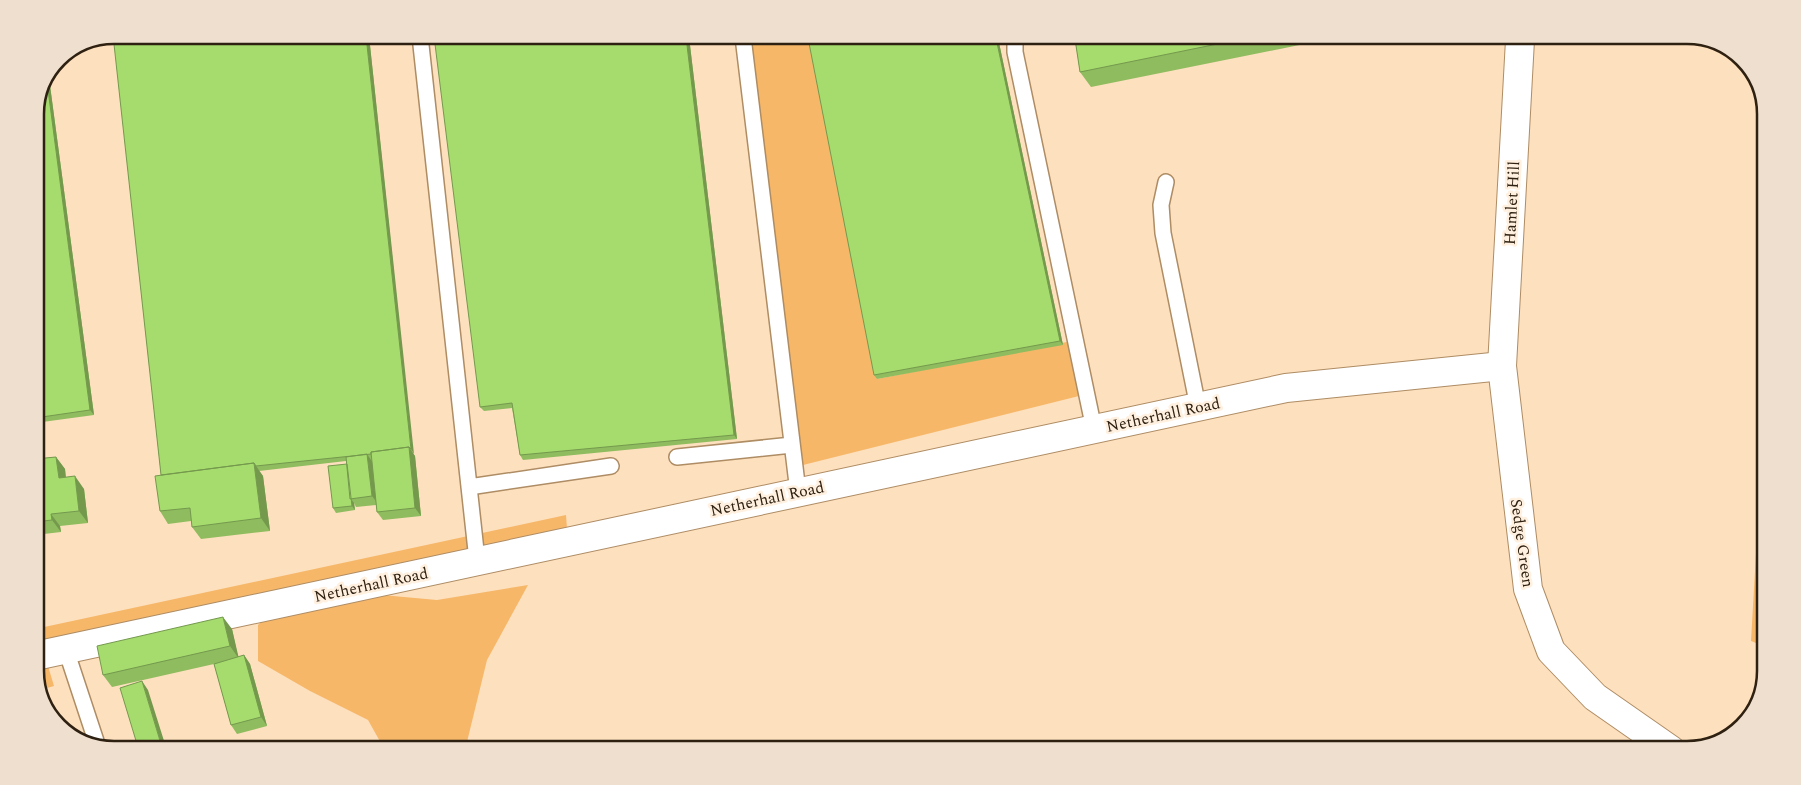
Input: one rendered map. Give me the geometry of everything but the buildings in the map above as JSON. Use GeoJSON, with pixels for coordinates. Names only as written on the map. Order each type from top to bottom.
{"type":"FeatureCollection","features":[{"type":"Feature","properties":{"kind":"street","name":"Hamlet Hill"},"geometry":{"type":"LineString","coordinates":[[1502,366],[1520,44]]}},
{"type":"Feature","properties":{"kind":"street","name":"Netherhall Road"},"geometry":{"type":"LineString","coordinates":[[44,654],[1286,388],[1502,366]]}},
{"type":"Feature","properties":{"kind":"street","name":"Sedge Green"},"geometry":{"type":"LineString","coordinates":[[1502,366],[1528,589],[1551,651],[1596,697],[1658,741]]}},
{"type":"Feature","properties":{"kind":"lane"},"geometry":{"type":"LineString","coordinates":[[421,44],[477,560]]}},
{"type":"Feature","properties":{"kind":"lane"},"geometry":{"type":"LineString","coordinates":[[744,44],[798,492]]}},
{"type":"Feature","properties":{"kind":"lane"},"geometry":{"type":"LineString","coordinates":[[1015,44],[1015,52],[1094,429]]}},
{"type":"Feature","properties":{"kind":"lane"},"geometry":{"type":"LineString","coordinates":[[1166,182],[1162,205],[1163,233],[1198,407]]}},
{"type":"Feature","properties":{"kind":"lane"},"geometry":{"type":"LineString","coordinates":[[677,457],[792,444]]}},
{"type":"Feature","properties":{"kind":"lane"},"geometry":{"type":"LineString","coordinates":[[469,487],[611,466]]}},
{"type":"Feature","properties":{"kind":"lane"},"geometry":{"type":"LineString","coordinates":[[66,650],[95,739]]}},
{"type":"Feature","properties":{"kind":"shaded area"},"geometry":{"type":"Polygon","coordinates":[[[740,44],[819,44],[877,379],[1082,339],[1079,396],[803,465],[740,44]]]}},
{"type":"Feature","properties":{"kind":"shaded area"},"geometry":{"type":"Polygon","coordinates":[[[566,515],[569,556],[382,595],[437,600],[528,585],[487,660],[467,741],[380,741],[368,720],[310,691],[258,661],[258,625],[262,621],[48,666],[54,686],[46,688],[44,627],[566,515]]]}},
{"type":"Feature","properties":{"kind":"shaded area"},"geometry":{"type":"Polygon","coordinates":[[[1757,536],[1757,643],[1751,641],[1757,536]]]}}]}
